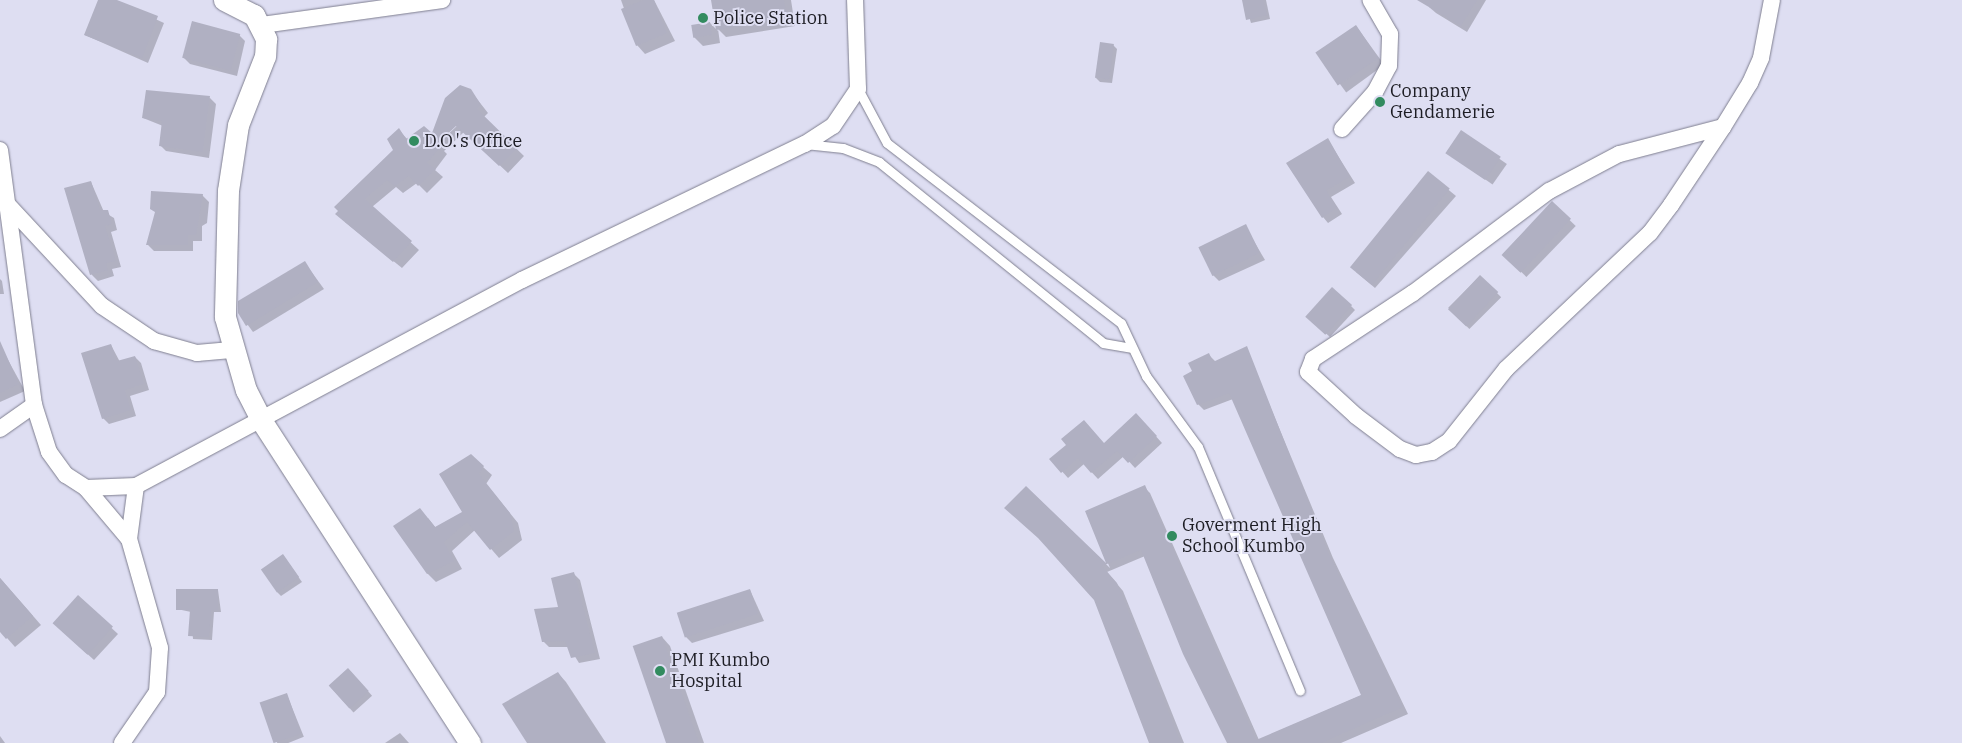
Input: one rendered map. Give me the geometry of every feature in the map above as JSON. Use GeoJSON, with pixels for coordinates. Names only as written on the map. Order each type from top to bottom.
{"type":"FeatureCollection","features":[{"type":"Feature","properties":{"kind":"street"},"geometry":{"type":"LineString","coordinates":[[224,0],[254,15],[262,25],[265,56],[238,125],[229,182],[224,300],[234,350],[261,420],[470,743]]}},
{"type":"Feature","properties":{"kind":"street"},"geometry":{"type":"LineString","coordinates":[[262,25],[442,0]]}},
{"type":"Feature","properties":{"kind":"street"},"geometry":{"type":"LineString","coordinates":[[86,488],[136,486],[531,276],[805,144],[833,126],[858,88],[855,0]]}},
{"type":"Feature","properties":{"kind":"street"},"geometry":{"type":"LineString","coordinates":[[1342,129],[1375,92],[1389,66],[1390,34],[1370,0]]}},
{"type":"Feature","properties":{"kind":"street"},"geometry":{"type":"LineString","coordinates":[[1723,127],[1619,154],[1557,186],[1412,294],[1312,360],[1308,372],[1356,416],[1400,449],[1416,455],[1432,452],[1449,441],[1506,368],[1650,233],[1723,127],[1761,58],[1772,0]]}},
{"type":"Feature","properties":{"kind":"street"},"geometry":{"type":"LineString","coordinates":[[0,150],[34,405],[49,452],[66,475],[86,488],[129,539]]}},
{"type":"Feature","properties":{"kind":"street"},"geometry":{"type":"LineString","coordinates":[[8,205],[102,306],[154,341],[197,353],[234,350]]}},
{"type":"Feature","properties":{"kind":"street"},"geometry":{"type":"LineString","coordinates":[[0,429],[34,405]]}},
{"type":"Feature","properties":{"kind":"street"},"geometry":{"type":"LineString","coordinates":[[122,743],[157,692],[162,672],[160,648],[129,539],[136,486]]}},
{"type":"Feature","properties":{"kind":"lane"},"geometry":{"type":"LineString","coordinates":[[858,88],[888,143],[1121,322],[1130,348],[1198,447],[1300,691]]}},
{"type":"Feature","properties":{"kind":"lane"},"geometry":{"type":"LineString","coordinates":[[805,144],[843,148],[879,162],[1103,343],[1130,348]]}},
{"type":"Feature","properties":{"kind":"building"},"geometry":{"type":"Polygon","coordinates":[[[98,0],[117,0],[158,16],[142,58],[84,35],[98,0]]]}},
{"type":"Feature","properties":{"kind":"building"},"geometry":{"type":"Polygon","coordinates":[[[643,0],[654,0],[667,33],[636,46],[621,9],[643,0]]]}},
{"type":"Feature","properties":{"kind":"building"},"geometry":{"type":"Polygon","coordinates":[[[711,0],[784,0],[787,18],[716,30],[711,0]]]}},
{"type":"Feature","properties":{"kind":"building"},"geometry":{"type":"Polygon","coordinates":[[[1242,0],[1263,0],[1267,15],[1246,20],[1242,0]]]}},
{"type":"Feature","properties":{"kind":"building"},"geometry":{"type":"Polygon","coordinates":[[[1417,0],[1477,0],[1461,26],[1417,0]]]}},
{"type":"Feature","properties":{"kind":"building"},"geometry":{"type":"Polygon","coordinates":[[[192,21],[240,34],[230,71],[182,58],[192,21]]]}},
{"type":"Feature","properties":{"kind":"building"},"geometry":{"type":"Polygon","coordinates":[[[710,22],[712,35],[693,38],[691,25],[710,22]]]}},
{"type":"Feature","properties":{"kind":"building"},"geometry":{"type":"Polygon","coordinates":[[[1356,25],[1378,58],[1338,86],[1315,52],[1356,25]]]}},
{"type":"Feature","properties":{"kind":"building"},"geometry":{"type":"Polygon","coordinates":[[[1100,42],[1114,44],[1109,80],[1095,78],[1100,42]]]}},
{"type":"Feature","properties":{"kind":"building","name":"D.O.'s Office"},"geometry":{"type":"Polygon","coordinates":[[[460,85],[471,89],[481,105],[477,109],[517,148],[499,166],[456,126],[438,143],[441,146],[427,163],[436,169],[418,186],[409,176],[395,186],[387,180],[365,199],[412,241],[393,262],[335,214],[338,211],[334,207],[393,150],[387,139],[399,128],[406,139],[424,126],[432,133],[445,98],[460,85]]]}},
{"type":"Feature","properties":{"kind":"building"},"geometry":{"type":"Polygon","coordinates":[[[146,90],[210,96],[203,152],[159,146],[162,121],[142,118],[146,90]]]}},
{"type":"Feature","properties":{"kind":"building"},"geometry":{"type":"Polygon","coordinates":[[[1461,130],[1501,157],[1485,180],[1445,153],[1461,130]]]}},
{"type":"Feature","properties":{"kind":"building"},"geometry":{"type":"Polygon","coordinates":[[[1328,138],[1350,177],[1326,190],[1337,208],[1322,218],[1286,163],[1328,138]]]}},
{"type":"Feature","properties":{"kind":"building"},"geometry":{"type":"Polygon","coordinates":[[[1428,171],[1450,189],[1372,285],[1350,267],[1428,171]]]}},
{"type":"Feature","properties":{"kind":"building"},"geometry":{"type":"Polygon","coordinates":[[[91,181],[100,210],[108,210],[112,224],[105,226],[116,261],[106,263],[108,270],[90,275],[64,188],[91,181]]]}},
{"type":"Feature","properties":{"kind":"building"},"geometry":{"type":"Polygon","coordinates":[[[151,191],[203,194],[196,235],[188,235],[188,245],[146,245],[155,212],[150,209],[151,191]]]}},
{"type":"Feature","properties":{"kind":"building"},"geometry":{"type":"Polygon","coordinates":[[[1552,201],[1571,219],[1521,273],[1502,255],[1552,201]]]}},
{"type":"Feature","properties":{"kind":"building"},"geometry":{"type":"Polygon","coordinates":[[[1246,224],[1260,253],[1212,276],[1198,247],[1246,224]]]}},
{"type":"Feature","properties":{"kind":"building"},"geometry":{"type":"Polygon","coordinates":[[[305,261],[318,282],[246,326],[238,313],[238,301],[305,261]]]}},
{"type":"Feature","properties":{"kind":"building"},"geometry":{"type":"Polygon","coordinates":[[[1480,275],[1498,292],[1466,326],[1448,309],[1480,275]]]}},
{"type":"Feature","properties":{"kind":"building"},"geometry":{"type":"Polygon","coordinates":[[[1332,287],[1352,305],[1325,335],[1305,317],[1332,287]]]}},
{"type":"Feature","properties":{"kind":"building"},"geometry":{"type":"Polygon","coordinates":[[[0,341],[19,384],[0,393],[0,341]]]}},
{"type":"Feature","properties":{"kind":"building"},"geometry":{"type":"Polygon","coordinates":[[[111,344],[117,361],[135,356],[144,384],[125,390],[131,410],[102,419],[81,353],[111,344]]]}},
{"type":"Feature","properties":{"kind":"building"},"geometry":{"type":"Polygon","coordinates":[[[1247,346],[1327,550],[1403,707],[1321,743],[1227,743],[1183,654],[1141,550],[1102,566],[1117,583],[1181,743],[1149,743],[1094,600],[1038,538],[1004,508],[1026,486],[1106,563],[1085,511],[1145,485],[1256,740],[1361,695],[1229,393],[1197,405],[1183,376],[1192,371],[1188,363],[1209,353],[1213,362],[1247,346]]]}},
{"type":"Feature","properties":{"kind":"building"},"geometry":{"type":"Polygon","coordinates":[[[1136,413],[1157,436],[1128,463],[1117,451],[1091,473],[1078,458],[1061,473],[1049,459],[1066,445],[1061,439],[1084,420],[1104,443],[1136,413]]]}},
{"type":"Feature","properties":{"kind":"building"},"geometry":{"type":"Polygon","coordinates":[[[471,454],[484,466],[479,474],[510,513],[514,531],[490,550],[467,522],[444,542],[454,561],[427,574],[393,526],[420,508],[435,527],[462,512],[439,474],[471,454]]]}},
{"type":"Feature","properties":{"kind":"building"},"geometry":{"type":"Polygon","coordinates":[[[283,554],[299,577],[277,592],[261,569],[283,554]]]}},
{"type":"Feature","properties":{"kind":"building"},"geometry":{"type":"Polygon","coordinates":[[[574,572],[595,653],[571,658],[565,641],[542,642],[534,609],[558,607],[551,578],[574,572]]]}},
{"type":"Feature","properties":{"kind":"building"},"geometry":{"type":"Polygon","coordinates":[[[0,578],[33,616],[6,639],[0,632],[0,578]]]}},
{"type":"Feature","properties":{"kind":"building"},"geometry":{"type":"Polygon","coordinates":[[[176,589],[218,589],[218,610],[211,610],[209,637],[188,636],[190,610],[176,610],[176,589]]]}},
{"type":"Feature","properties":{"kind":"building"},"geometry":{"type":"Polygon","coordinates":[[[750,589],[758,614],[685,638],[677,613],[750,589]]]}},
{"type":"Feature","properties":{"kind":"building"},"geometry":{"type":"Polygon","coordinates":[[[78,595],[113,626],[88,655],[53,623],[78,595]]]}},
{"type":"Feature","properties":{"kind":"building"},"geometry":{"type":"Polygon","coordinates":[[[662,636],[699,743],[666,743],[633,646],[662,636]]]}},
{"type":"Feature","properties":{"kind":"building"},"geometry":{"type":"Polygon","coordinates":[[[348,668],[369,691],[349,708],[329,685],[348,668]]]}},
{"type":"Feature","properties":{"kind":"building"},"geometry":{"type":"Polygon","coordinates":[[[558,672],[604,743],[527,743],[502,704],[558,672]]]}},
{"type":"Feature","properties":{"kind":"building"},"geometry":{"type":"Polygon","coordinates":[[[287,693],[301,734],[274,743],[260,702],[287,693]]]}},
{"type":"Feature","properties":{"kind":"place","name":"Police Station"},"geometry":{"type":"Point","coordinates":[703,18]}},
{"type":"Feature","properties":{"kind":"place","name":"Company Gendamerie"},"geometry":{"type":"Point","coordinates":[1380,102]}},
{"type":"Feature","properties":{"kind":"place","name":"D.O.'s Office"},"geometry":{"type":"Point","coordinates":[414,141]}},
{"type":"Feature","properties":{"kind":"place","name":"Goverment High School Kumbo"},"geometry":{"type":"Point","coordinates":[1172,536]}},
{"type":"Feature","properties":{"kind":"place","name":"PMI Kumbo Hospital"},"geometry":{"type":"Point","coordinates":[660,671]}}]}
